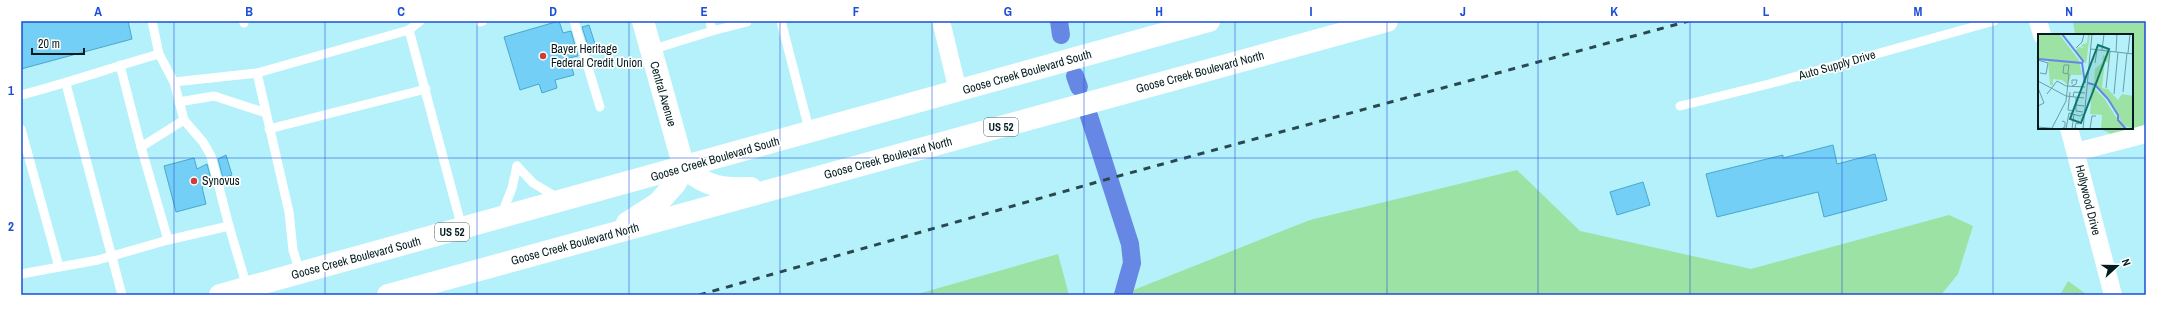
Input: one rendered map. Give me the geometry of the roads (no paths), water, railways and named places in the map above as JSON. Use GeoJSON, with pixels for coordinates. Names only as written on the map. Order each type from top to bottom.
{"type":"FeatureCollection","features":[{"type":"Feature","properties":{"kind":"main road","name":"Central Avenue"},"geometry":{"type":"LineString","coordinates":[[643,21],[684,168]]}},
{"type":"Feature","properties":{"kind":"main road","name":"Goose Creek Boulevard South"},"geometry":{"type":"LineString","coordinates":[[220,295],[684,168],[1209,21]]}},
{"type":"Feature","properties":{"kind":"main road","name":"Goose Creek Boulevard North"},"geometry":{"type":"LineString","coordinates":[[388,295],[1387,21]]}},
{"type":"Feature","properties":{"kind":"main road"},"geometry":{"type":"LineString","coordinates":[[614,233],[634,217],[658,204],[675,184],[684,168],[697,178],[721,188],[784,186]]}},
{"type":"Feature","properties":{"kind":"street"},"geometry":{"type":"LineString","coordinates":[[941,21],[958,91]]}},
{"type":"Feature","properties":{"kind":"street"},"geometry":{"type":"LineString","coordinates":[[2038,21],[2042,34]]}},
{"type":"Feature","properties":{"kind":"street","name":"Hollywood Drive"},"geometry":{"type":"LineString","coordinates":[[2069,129],[2113,295]]}},
{"type":"Feature","properties":{"kind":"street"},"geometry":{"type":"LineString","coordinates":[[2076,152],[2146,134]]}},
{"type":"Feature","properties":{"kind":"lane"},"geometry":{"type":"LineString","coordinates":[[152,21],[159,54],[174,82],[184,120],[203,142],[211,156],[247,288]]}},
{"type":"Feature","properties":{"kind":"lane"},"geometry":{"type":"LineString","coordinates":[[174,82],[257,73],[409,30],[420,21]]}},
{"type":"Feature","properties":{"kind":"lane"},"geometry":{"type":"LineString","coordinates":[[574,21],[600,108]]}},
{"type":"Feature","properties":{"kind":"lane"},"geometry":{"type":"LineString","coordinates":[[710,21],[712,31]]}},
{"type":"Feature","properties":{"kind":"lane"},"geometry":{"type":"LineString","coordinates":[[781,21],[810,132]]}},
{"type":"Feature","properties":{"kind":"lane","name":"Auto Supply Drive"},"geometry":{"type":"LineString","coordinates":[[1680,106],[1769,84],[1994,21]]}},
{"type":"Feature","properties":{"kind":"lane"},"geometry":{"type":"LineString","coordinates":[[651,50],[747,22]]}},
{"type":"Feature","properties":{"kind":"lane"},"geometry":{"type":"LineString","coordinates":[[409,30],[426,89],[462,229]]}},
{"type":"Feature","properties":{"kind":"lane"},"geometry":{"type":"LineString","coordinates":[[21,95],[66,84],[120,65],[159,54]]}},
{"type":"Feature","properties":{"kind":"lane"},"geometry":{"type":"LineString","coordinates":[[120,65],[141,147],[168,240]]}},
{"type":"Feature","properties":{"kind":"lane"},"geometry":{"type":"LineString","coordinates":[[257,73],[289,212],[293,250],[300,273]]}},
{"type":"Feature","properties":{"kind":"lane"},"geometry":{"type":"LineString","coordinates":[[66,84],[122,295]]}},
{"type":"Feature","properties":{"kind":"lane"},"geometry":{"type":"LineString","coordinates":[[269,129],[426,89]]}},
{"type":"Feature","properties":{"kind":"lane"},"geometry":{"type":"LineString","coordinates":[[179,102],[214,96],[266,113]]}},
{"type":"Feature","properties":{"kind":"lane"},"geometry":{"type":"LineString","coordinates":[[141,147],[184,120]]}},
{"type":"Feature","properties":{"kind":"lane"},"geometry":{"type":"LineString","coordinates":[[21,129],[59,267]]}},
{"type":"Feature","properties":{"kind":"lane"},"geometry":{"type":"LineString","coordinates":[[499,219],[512,188],[517,166],[533,183],[563,201]]}},
{"type":"Feature","properties":{"kind":"lane"},"geometry":{"type":"LineString","coordinates":[[21,274],[112,256],[168,240],[229,226]]}},
{"type":"Feature","properties":{"kind":"waterway"},"geometry":{"type":"LineString","coordinates":[[1059,21],[1061,35]]}},
{"type":"Feature","properties":{"kind":"waterway"},"geometry":{"type":"LineString","coordinates":[[1075,76],[1079,87]]}},
{"type":"Feature","properties":{"kind":"waterway"},"geometry":{"type":"LineString","coordinates":[[1089,116],[1130,244],[1132,263],[1123,295]]}},
{"type":"Feature","properties":{"kind":"railway"},"geometry":{"type":"LineString","coordinates":[[699,295],[1115,177],[1689,21]]}},
{"type":"Feature","properties":{"kind":"place","name":"Bayer Heritage Federal Credit Union"},"geometry":{"type":"Point","coordinates":[543,56]}},
{"type":"Feature","properties":{"kind":"place","name":"Synovus"},"geometry":{"type":"Point","coordinates":[194,181]}}]}
